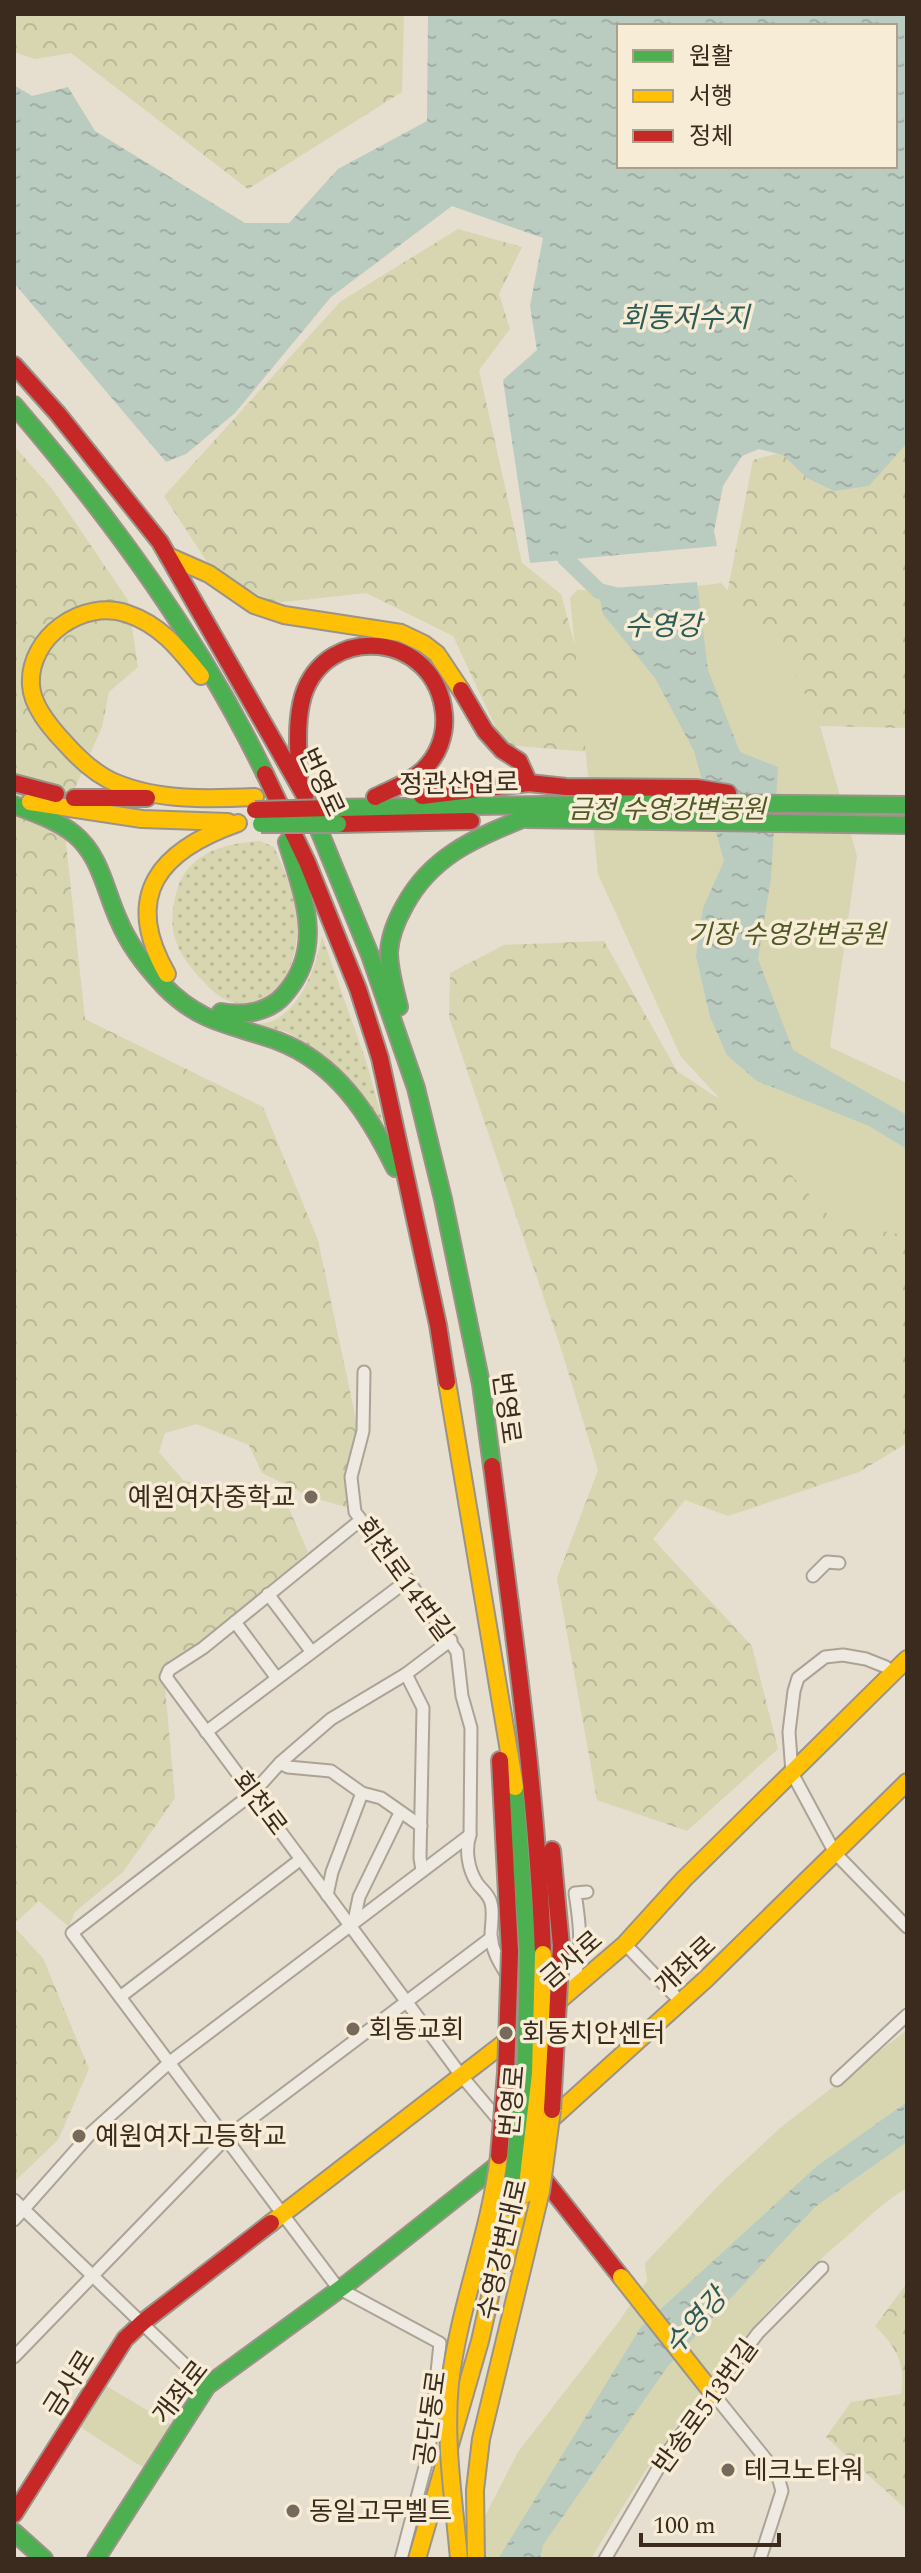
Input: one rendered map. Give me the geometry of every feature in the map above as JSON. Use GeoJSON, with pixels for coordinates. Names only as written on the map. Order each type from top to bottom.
{"type":"FeatureCollection","features":[{"type":"Feature","properties":{"kind":"main road","name":"번영로"},"geometry":{"type":"LineString","coordinates":[[14,365],[58,414],[168,556],[299,782],[370,955],[416,1088],[443,1199],[481,1384],[519,1675],[540,1876],[535,1954]]}},
{"type":"Feature","properties":{"kind":"main road","name":"번영로"},"geometry":{"type":"LineString","coordinates":[[14,405],[71,471],[182,626],[237,719],[307,862],[358,989],[380,1058],[438,1325],[516,1796],[535,1954],[540,2074],[517,2209],[511,2282],[431,2559]]}},
{"type":"Feature","properties":{"kind":"main road"},"geometry":{"type":"LineString","coordinates":[[168,556],[209,574],[254,605],[284,615],[401,633],[424,644],[437,654],[454,677],[485,731],[502,750],[519,761],[529,783]]}},
{"type":"Feature","properties":{"kind":"main road"},"geometry":{"type":"LineString","coordinates":[[237,719],[167,636],[122,612],[95,613],[70,619],[48,634],[33,660],[31,685],[38,710],[67,746],[101,775],[136,789],[257,810],[332,810],[375,797],[418,775],[434,757],[444,735],[446,711],[440,687],[427,667],[408,653],[385,645],[362,645],[339,653],[320,667],[307,687],[300,710],[299,782]]}},
{"type":"Feature","properties":{"kind":"main road"},"geometry":{"type":"LineString","coordinates":[[14,783],[74,798],[141,808],[522,813],[907,825]]}},
{"type":"Feature","properties":{"kind":"main road"},"geometry":{"type":"LineString","coordinates":[[375,797],[432,795],[529,783],[566,787],[697,788],[795,805]]}},
{"type":"Feature","properties":{"kind":"main road"},"geometry":{"type":"LineString","coordinates":[[257,810],[238,823],[188,844],[162,866],[150,891],[147,928],[155,955],[165,973],[184,995],[207,1009],[244,1015],[278,1002],[303,971],[308,957],[310,935],[274,796]]}},
{"type":"Feature","properties":{"kind":"main road"},"geometry":{"type":"LineString","coordinates":[[74,798],[203,799]]}},
{"type":"Feature","properties":{"kind":"main road"},"geometry":{"type":"LineString","coordinates":[[14,802],[142,819],[238,823]]}},
{"type":"Feature","properties":{"kind":"main road"},"geometry":{"type":"LineString","coordinates":[[14,802],[45,816],[75,835],[83,844],[97,861],[119,923],[132,946],[150,971],[177,998],[209,1019],[257,1033],[303,1052],[336,1079],[367,1112],[411,1203]]}},
{"type":"Feature","properties":{"kind":"main road","name":"정관산업로"},"geometry":{"type":"LineString","coordinates":[[522,813],[690,803],[907,805]]}},
{"type":"Feature","properties":{"kind":"main road"},"geometry":{"type":"LineString","coordinates":[[416,1088],[390,962],[395,926],[413,890],[436,860],[522,813]]}},
{"type":"Feature","properties":{"kind":"main road","name":"금사로"},"geometry":{"type":"LineString","coordinates":[[14,2514],[125,2339],[460,2074],[568,1993],[625,1944],[684,1879],[907,1659]]}},
{"type":"Feature","properties":{"kind":"main road","name":"수영강변대로"},"geometry":{"type":"LineString","coordinates":[[476,2559],[475,2490],[481,2439],[541,2191],[555,2089],[561,1946],[547,1797],[519,1675]]}},
{"type":"Feature","properties":{"kind":"main road"},"geometry":{"type":"LineString","coordinates":[[459,2559],[448,2405],[453,2363],[492,2196],[506,2077],[496,1676]]}},
{"type":"Feature","properties":{"kind":"main road","name":"개좌로"},"geometry":{"type":"LineString","coordinates":[[96,2559],[207,2386],[348,2283],[520,2146],[681,2002],[907,1782]]}},
{"type":"Feature","properties":{"kind":"main road"},"geometry":{"type":"LineString","coordinates":[[520,2146],[715,2396]]}},
{"type":"Feature","properties":{"kind":"main road"},"geometry":{"type":"LineString","coordinates":[[487,2174],[539,2172]]}},
{"type":"Feature","properties":{"kind":"main road","name":"번영로"},"geometry":{"type":"LineString","coordinates":[[417,2559],[479,2352],[517,2209]]}},
{"type":"Feature","properties":{"kind":"main road"},"geometry":{"type":"LineString","coordinates":[[14,2532],[44,2559]]}},
{"type":"Feature","properties":{"kind":"street","name":"회천로14번길"},"geometry":{"type":"LineString","coordinates":[[364,1372],[363,1431],[351,1477],[355,1512],[408,1580],[457,1652],[462,1696],[471,1728],[470,1835],[466,1845],[477,1882],[492,1904],[491,1938],[502,1953],[517,1994]]}},
{"type":"Feature","properties":{"kind":"street","name":"회천로"},"geometry":{"type":"LineString","coordinates":[[362,1522],[203,1648],[169,1670],[166,1677],[327,1895],[352,1923],[460,2074],[520,2146]]}},
{"type":"Feature","properties":{"kind":"street"},"geometry":{"type":"LineString","coordinates":[[813,1576],[827,1562],[839,1563]]}},
{"type":"Feature","properties":{"kind":"street"},"geometry":{"type":"LineString","coordinates":[[206,1732],[408,1580]]}},
{"type":"Feature","properties":{"kind":"street"},"geometry":{"type":"LineString","coordinates":[[268,1594],[311,1651]]}},
{"type":"Feature","properties":{"kind":"street"},"geometry":{"type":"LineString","coordinates":[[235,1622],[276,1677]]}},
{"type":"Feature","properties":{"kind":"street"},"geometry":{"type":"LineString","coordinates":[[338,2288],[72,1933],[253,1793],[280,1763],[331,1719],[406,1674],[451,1640]]}},
{"type":"Feature","properties":{"kind":"street"},"geometry":{"type":"LineString","coordinates":[[892,1675],[886,1667],[876,1663],[843,1655],[825,1657],[798,1678],[789,1732],[792,1773],[835,1853],[907,1926]]}},
{"type":"Feature","properties":{"kind":"street"},"geometry":{"type":"LineString","coordinates":[[406,1674],[423,1708],[422,1870]]}},
{"type":"Feature","properties":{"kind":"street"},"geometry":{"type":"LineString","coordinates":[[280,1763],[288,1767],[331,1771],[362,1793],[381,1798],[421,1826]]}},
{"type":"Feature","properties":{"kind":"street"},"geometry":{"type":"LineString","coordinates":[[327,1895],[339,1850],[362,1793]]}},
{"type":"Feature","properties":{"kind":"street"},"geometry":{"type":"LineString","coordinates":[[352,1923],[359,1897],[400,1813]]}},
{"type":"Feature","properties":{"kind":"street"},"geometry":{"type":"LineString","coordinates":[[14,2220],[92,2132],[170,2062],[470,1835]]}},
{"type":"Feature","properties":{"kind":"street"},"geometry":{"type":"LineString","coordinates":[[120,1997],[301,1859]]}},
{"type":"Feature","properties":{"kind":"street"},"geometry":{"type":"LineString","coordinates":[[518,2032],[517,1994],[568,1993],[577,1973],[580,1928],[575,1893],[587,1892]]}},
{"type":"Feature","properties":{"kind":"street"},"geometry":{"type":"LineString","coordinates":[[14,2357],[227,2137],[491,1938]]}},
{"type":"Feature","properties":{"kind":"street"},"geometry":{"type":"LineString","coordinates":[[625,1944],[681,2002]]}},
{"type":"Feature","properties":{"kind":"street"},"geometry":{"type":"LineString","coordinates":[[837,2080],[907,2015]]}},
{"type":"Feature","properties":{"kind":"street"},"geometry":{"type":"LineString","coordinates":[[14,2200],[207,2386]]}},
{"type":"Feature","properties":{"kind":"street","name":"반송로513번길"},"geometry":{"type":"LineString","coordinates":[[605,2559],[669,2450],[758,2333],[822,2268]]}},
{"type":"Feature","properties":{"kind":"street","name":"공단동로"},"geometry":{"type":"LineString","coordinates":[[338,2288],[440,2343],[429,2452],[401,2559]]}},
{"type":"Feature","properties":{"kind":"street","name":"반송로513번길"},"geometry":{"type":"LineString","coordinates":[[715,2396],[777,2473],[782,2491],[760,2559]]}},
{"type":"Feature","properties":{"kind":"green space"},"geometry":{"type":"Polygon","coordinates":[[[14,14],[404,14],[402,92],[248,189],[71,53],[35,59],[14,52],[14,14]]]}},
{"type":"Feature","properties":{"kind":"green space"},"geometry":{"type":"Polygon","coordinates":[[[458,229],[522,247],[499,294],[510,329],[479,370],[522,563],[561,594],[604,753],[504,745],[453,636],[366,593],[274,603],[213,571],[164,496],[341,301],[458,229]]]}},
{"type":"Feature","properties":{"kind":"green space"},"geometry":{"type":"Polygon","coordinates":[[[907,419],[907,728],[702,723],[753,460],[907,419]]]}},
{"type":"Feature","properties":{"kind":"green space"},"geometry":{"type":"Polygon","coordinates":[[[14,446],[53,490],[128,600],[138,667],[109,692],[102,727],[63,815],[85,1019],[263,1107],[318,1240],[358,1429],[353,1509],[311,1497],[262,1473],[249,1445],[197,1424],[165,1433],[159,1452],[184,1481],[259,1489],[286,1502],[308,1552],[235,1622],[163,1665],[175,1798],[123,1872],[75,1912],[69,1927],[39,1901],[14,1924],[14,446]]]}},
{"type":"Feature","properties":{"kind":"green space"},"geometry":{"type":"Polygon","coordinates":[[[721,583],[787,656],[820,726],[857,856],[830,1047],[907,1083],[907,1236],[834,1221],[681,1057],[598,874],[570,598],[577,590],[652,592],[721,583]]]}},
{"type":"Feature","properties":{"kind":"green space"},"geometry":{"type":"Polygon","coordinates":[[[260,841],[274,847],[290,882],[296,904],[297,937],[294,955],[280,986],[268,997],[254,1003],[236,1003],[212,990],[192,969],[175,939],[172,916],[183,877],[199,859],[221,848],[260,841]]]}},
{"type":"Feature","properties":{"kind":"green space"},"geometry":{"type":"Polygon","coordinates":[[[322,936],[367,1064],[387,1137],[306,1044],[287,1032],[246,1023],[265,1023],[288,1011],[311,975],[322,936]]]}},
{"type":"Feature","properties":{"kind":"green space"},"geometry":{"type":"Polygon","coordinates":[[[604,941],[677,1071],[713,1095],[870,1171],[907,1213],[907,1443],[859,1472],[728,1516],[685,1500],[653,1539],[752,1646],[778,1749],[687,1831],[597,1800],[557,1578],[598,1470],[562,1352],[449,1017],[450,973],[504,945],[604,941]]]}},
{"type":"Feature","properties":{"kind":"green space"},"geometry":{"type":"Polygon","coordinates":[[[14,1927],[43,1958],[89,2069],[58,2140],[14,2182],[14,1927]]]}},
{"type":"Feature","properties":{"kind":"green space"},"geometry":{"type":"Polygon","coordinates":[[[907,2030],[907,2188],[883,2205],[806,2273],[736,2348],[674,2428],[591,2559],[463,2559],[518,2452],[647,2281],[645,2263],[721,2183],[780,2128],[907,2030]]]}},
{"type":"Feature","properties":{"kind":"green space"},"geometry":{"type":"Polygon","coordinates":[[[907,2283],[907,2510],[826,2437],[851,2402],[901,2394],[902,2374],[898,2357],[875,2326],[907,2283]]]}},
{"type":"Feature","properties":{"kind":"green space"},"geometry":{"type":"Polygon","coordinates":[[[103,2384],[174,2426],[147,2470],[77,2425],[103,2384]]]}},
{"type":"Feature","properties":{"kind":"water","name":"회동저수지"},"geometry":{"type":"Polygon","coordinates":[[[428,14],[907,14],[907,443],[869,486],[834,491],[807,478],[783,455],[759,449],[742,456],[723,486],[714,531],[717,546],[530,563],[503,380],[537,350],[530,306],[543,238],[452,206],[331,297],[235,413],[186,454],[166,462],[14,283],[14,85],[32,96],[68,87],[95,131],[245,223],[289,223],[338,169],[427,121],[428,14]]]}},
{"type":"Feature","properties":{"kind":"water","name":"수영강"},"geometry":{"type":"Polygon","coordinates":[[[697,582],[708,670],[740,752],[778,767],[771,878],[758,959],[793,1050],[907,1115],[907,1149],[869,1126],[757,1081],[727,1055],[710,1017],[696,956],[703,908],[724,861],[694,751],[655,678],[603,614],[598,589],[697,582]]]}},
{"type":"Feature","properties":{"kind":"water","name":"수영강"},"geometry":{"type":"Polygon","coordinates":[[[907,2102],[907,2142],[815,2207],[668,2366],[543,2545],[540,2559],[498,2559],[641,2327],[817,2166],[907,2102]]]}},
{"type":"Feature","properties":{"kind":"waterway","name":"수영강"},"geometry":{"type":"LineString","coordinates":[[572,542],[565,558],[599,591],[619,596]]}},
{"type":"Feature","properties":{"kind":"traffic: fast"},"geometry":{"type":"LineString","coordinates":[[14,405],[85,491],[152,581],[212,675],[265,774]]}},
{"type":"Feature","properties":{"kind":"traffic: fast"},"geometry":{"type":"LineString","coordinates":[[305,796],[370,955],[416,1088],[443,1199],[481,1384],[492,1466]]}},
{"type":"Feature","properties":{"kind":"traffic: fast"},"geometry":{"type":"LineString","coordinates":[[332,808],[690,803],[907,805]]}},
{"type":"Feature","properties":{"kind":"traffic: fast"},"geometry":{"type":"LineString","coordinates":[[14,805],[60,825],[83,843],[96,863],[128,939],[164,986],[204,1016],[278,1041],[317,1063],[334,1077],[362,1110],[395,1168]]}},
{"type":"Feature","properties":{"kind":"traffic: fast"},"geometry":{"type":"LineString","coordinates":[[399,1007],[389,952],[392,933],[415,888],[441,862],[470,842],[522,819]]}},
{"type":"Feature","properties":{"kind":"traffic: fast"},"geometry":{"type":"LineString","coordinates":[[527,819],[907,825]]}},
{"type":"Feature","properties":{"kind":"traffic: fast"},"geometry":{"type":"LineString","coordinates":[[261,824],[338,824]]}},
{"type":"Feature","properties":{"kind":"traffic: fast"},"geometry":{"type":"LineString","coordinates":[[221,1012],[246,1013],[278,1001],[297,977],[304,959],[308,940],[307,921],[287,842]]}},
{"type":"Feature","properties":{"kind":"traffic: fast"},"geometry":{"type":"LineString","coordinates":[[515,1787],[528,1954]]}},
{"type":"Feature","properties":{"kind":"traffic: fast"},"geometry":{"type":"LineString","coordinates":[[510,2208],[526,2062],[528,1954]]}},
{"type":"Feature","properties":{"kind":"traffic: fast"},"geometry":{"type":"LineString","coordinates":[[96,2559],[207,2386],[348,2283],[500,2163]]}},
{"type":"Feature","properties":{"kind":"traffic: fast"},"geometry":{"type":"LineString","coordinates":[[14,2532],[44,2559]]}},
{"type":"Feature","properties":{"kind":"traffic: slow"},"geometry":{"type":"LineString","coordinates":[[168,556],[209,574],[254,605],[284,615],[401,633],[437,654],[461,690]]}},
{"type":"Feature","properties":{"kind":"traffic: slow"},"geometry":{"type":"LineString","coordinates":[[201,676],[160,632],[140,619],[111,610],[77,617],[49,637],[32,668],[31,685],[38,708],[53,730],[82,760],[109,780],[132,789],[167,796],[255,797]]}},
{"type":"Feature","properties":{"kind":"traffic: slow"},"geometry":{"type":"LineString","coordinates":[[30,802],[142,819],[228,822]]}},
{"type":"Feature","properties":{"kind":"traffic: slow"},"geometry":{"type":"LineString","coordinates":[[167,974],[154,946],[148,920],[149,898],[156,879],[188,847],[238,823]]}},
{"type":"Feature","properties":{"kind":"traffic: slow"},"geometry":{"type":"LineString","coordinates":[[447,1382],[515,1787]]}},
{"type":"Feature","properties":{"kind":"traffic: slow"},"geometry":{"type":"LineString","coordinates":[[554,2005],[625,1944],[684,1879],[907,1659]]}},
{"type":"Feature","properties":{"kind":"traffic: slow"},"geometry":{"type":"LineString","coordinates":[[548,2122],[706,1979],[907,1782]]}},
{"type":"Feature","properties":{"kind":"traffic: slow"},"geometry":{"type":"LineString","coordinates":[[526,2194],[540,2074],[543,1954]]}},
{"type":"Feature","properties":{"kind":"traffic: slow"},"geometry":{"type":"LineString","coordinates":[[271,2223],[513,2036]]}},
{"type":"Feature","properties":{"kind":"traffic: slow"},"geometry":{"type":"LineString","coordinates":[[476,2559],[475,2490],[481,2439],[541,2191],[552,2110]]}},
{"type":"Feature","properties":{"kind":"traffic: slow"},"geometry":{"type":"LineString","coordinates":[[459,2559],[449,2449],[450,2383],[499,2156]]}},
{"type":"Feature","properties":{"kind":"traffic: slow"},"geometry":{"type":"LineString","coordinates":[[417,2559],[480,2341],[510,2208]]}},
{"type":"Feature","properties":{"kind":"traffic: slow"},"geometry":{"type":"LineString","coordinates":[[515,2263],[524,2210]]}},
{"type":"Feature","properties":{"kind":"traffic: slow"},"geometry":{"type":"LineString","coordinates":[[621,2277],[715,2396]]}},
{"type":"Feature","properties":{"kind":"traffic: jam"},"geometry":{"type":"LineString","coordinates":[[14,365],[58,414],[160,542],[305,796]]}},
{"type":"Feature","properties":{"kind":"traffic: jam"},"geometry":{"type":"LineString","coordinates":[[299,782],[298,728],[301,707],[315,672],[334,656],[356,647],[379,646],[402,652],[422,666],[437,686],[444,714],[444,730],[440,745],[423,770],[412,779],[375,797]]}},
{"type":"Feature","properties":{"kind":"traffic: jam"},"geometry":{"type":"LineString","coordinates":[[461,690],[485,731],[502,750],[519,761],[529,783]]}},
{"type":"Feature","properties":{"kind":"traffic: jam"},"geometry":{"type":"LineString","coordinates":[[265,774],[307,862],[358,989],[380,1058],[438,1325],[447,1382]]}},
{"type":"Feature","properties":{"kind":"traffic: jam"},"geometry":{"type":"LineString","coordinates":[[14,783],[56,794]]}},
{"type":"Feature","properties":{"kind":"traffic: jam"},"geometry":{"type":"LineString","coordinates":[[422,796],[529,783],[566,787],[697,788],[728,793]]}},
{"type":"Feature","properties":{"kind":"traffic: jam"},"geometry":{"type":"LineString","coordinates":[[74,798],[147,798]]}},
{"type":"Feature","properties":{"kind":"traffic: jam"},"geometry":{"type":"LineString","coordinates":[[255,810],[332,808]]}},
{"type":"Feature","properties":{"kind":"traffic: jam"},"geometry":{"type":"LineString","coordinates":[[338,824],[471,821]]}},
{"type":"Feature","properties":{"kind":"traffic: jam"},"geometry":{"type":"LineString","coordinates":[[492,1466],[530,1771],[543,1954]]}},
{"type":"Feature","properties":{"kind":"traffic: jam"},"geometry":{"type":"LineString","coordinates":[[500,1760],[510,1952]]}},
{"type":"Feature","properties":{"kind":"traffic: jam"},"geometry":{"type":"LineString","coordinates":[[552,1850],[561,1946]]}},
{"type":"Feature","properties":{"kind":"traffic: jam"},"geometry":{"type":"LineString","coordinates":[[552,2110],[561,1946]]}},
{"type":"Feature","properties":{"kind":"traffic: jam"},"geometry":{"type":"LineString","coordinates":[[499,2156],[506,2073],[510,1952]]}},
{"type":"Feature","properties":{"kind":"traffic: jam"},"geometry":{"type":"LineString","coordinates":[[539,2173],[621,2277]]}},
{"type":"Feature","properties":{"kind":"traffic: jam"},"geometry":{"type":"LineString","coordinates":[[14,2514],[125,2339],[271,2223]]}},
{"type":"Feature","properties":{"kind":"place","name":"예원여자중학교"},"geometry":{"type":"Point","coordinates":[311,1497]}},
{"type":"Feature","properties":{"kind":"place","name":"회동교회"},"geometry":{"type":"Point","coordinates":[353,2029]}},
{"type":"Feature","properties":{"kind":"place","name":"회동치안센터"},"geometry":{"type":"Point","coordinates":[506,2033]}},
{"type":"Feature","properties":{"kind":"place","name":"예원여자고등학교"},"geometry":{"type":"Point","coordinates":[79,2136]}},
{"type":"Feature","properties":{"kind":"place","name":"테크노타워"},"geometry":{"type":"Point","coordinates":[728,2470]}},
{"type":"Feature","properties":{"kind":"place","name":"동일고무벨트"},"geometry":{"type":"Point","coordinates":[293,2511]}},
{"type":"Feature","properties":{"kind":"park label","name":"금정 수영강변공원"},"geometry":{"type":"Point","coordinates":[667,809]}},
{"type":"Feature","properties":{"kind":"park label","name":"기장 수영강변공원"},"geometry":{"type":"Point","coordinates":[787,934]}}]}
